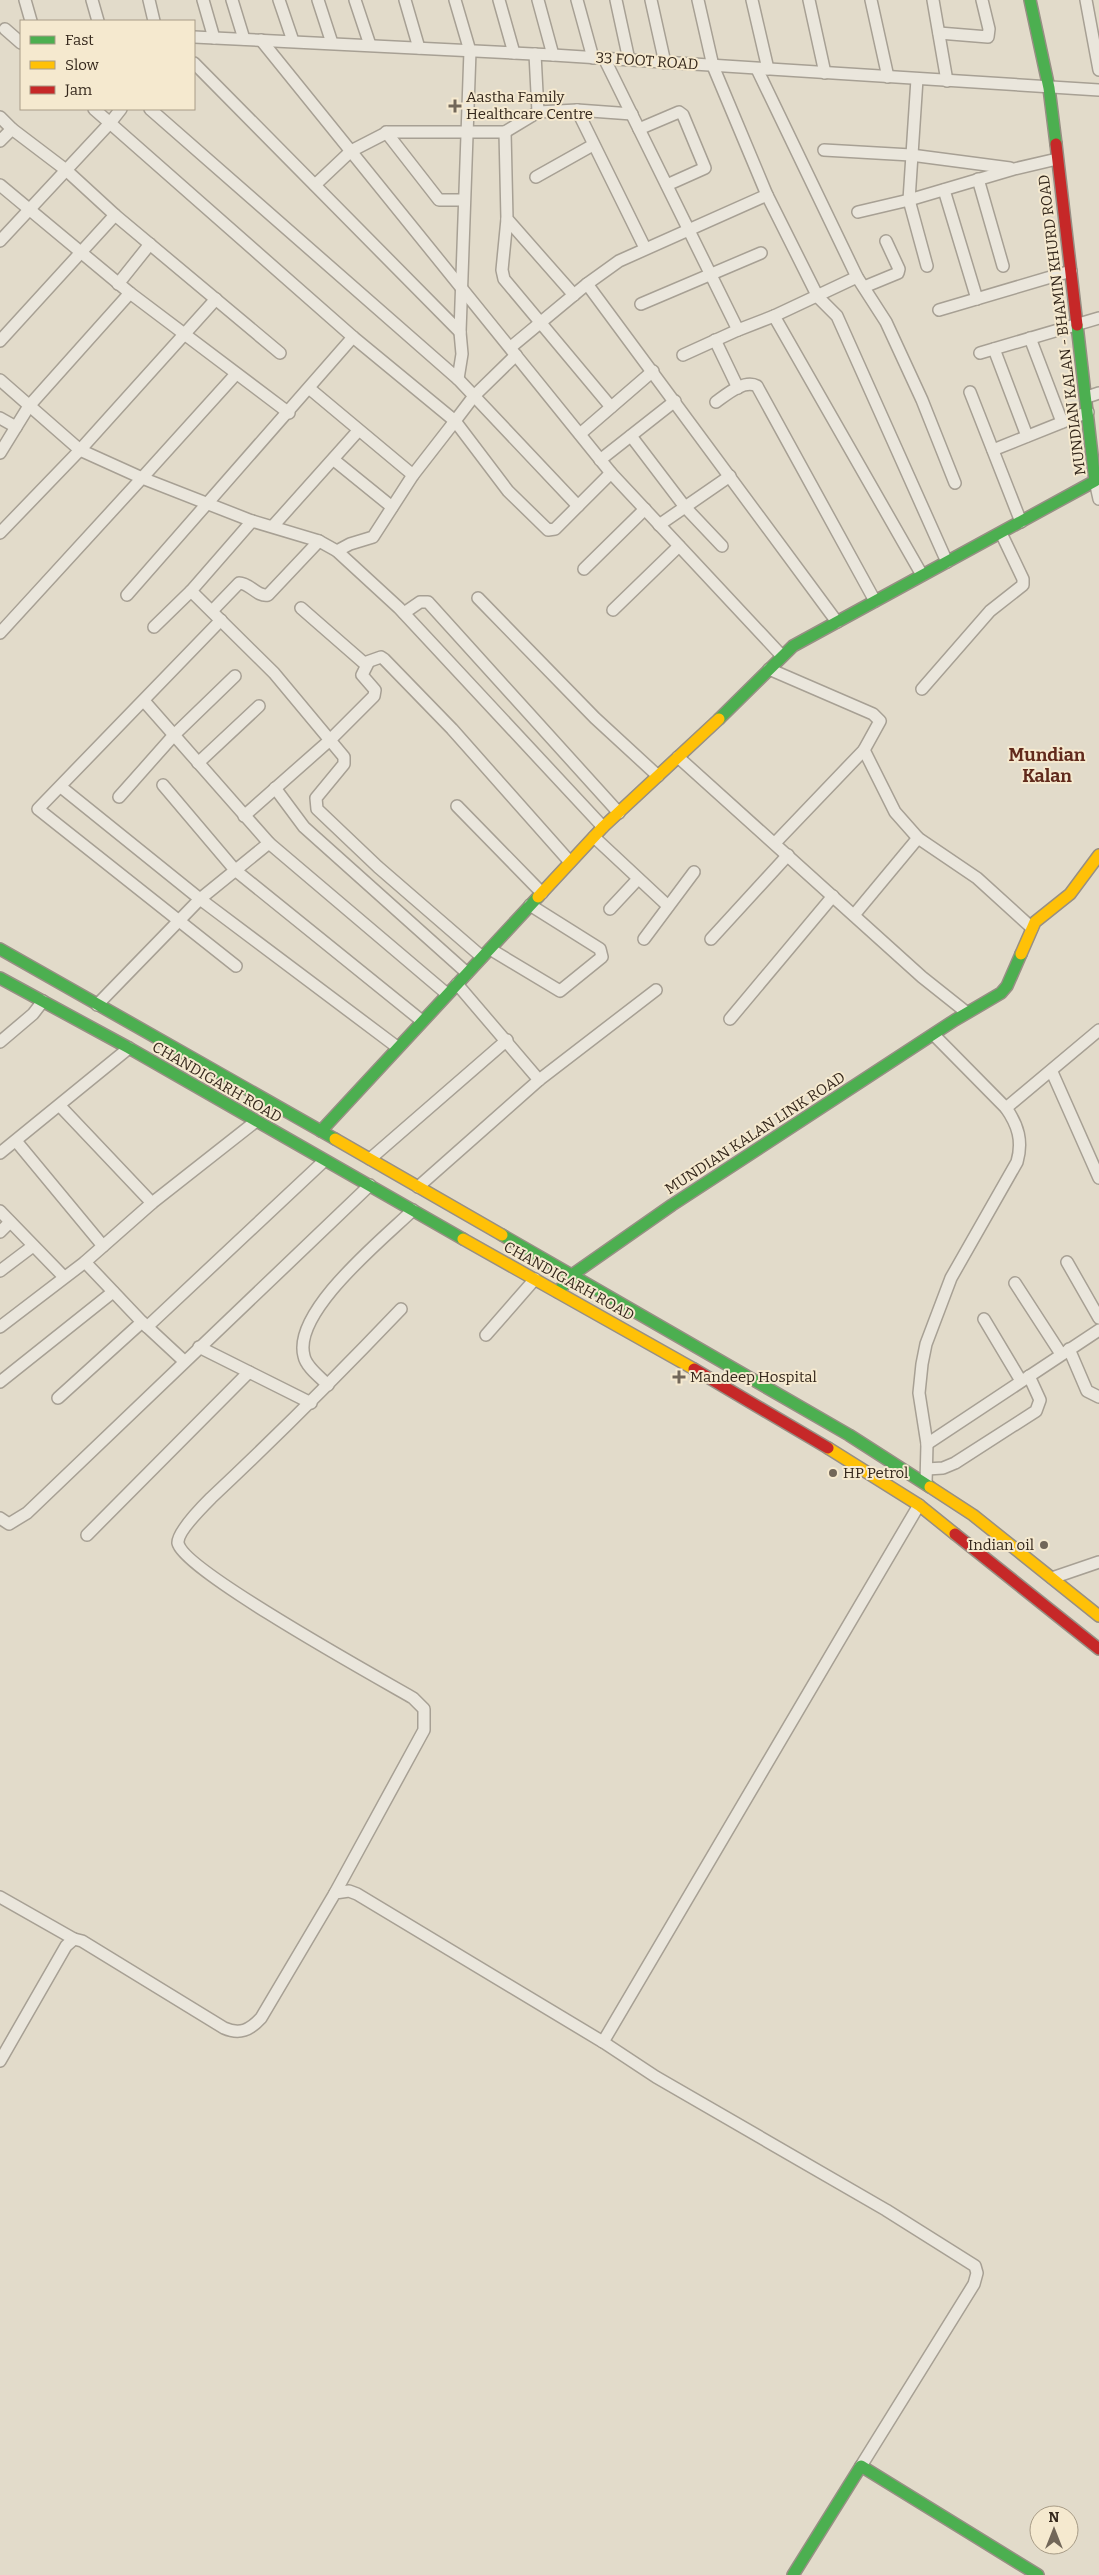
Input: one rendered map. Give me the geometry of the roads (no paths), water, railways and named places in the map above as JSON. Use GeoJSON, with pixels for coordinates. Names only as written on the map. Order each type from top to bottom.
{"type":"FeatureCollection","features":[{"type":"Feature","properties":{"kind":"street"},"geometry":{"type":"LineString","coordinates":[[25,0],[31,20]]}},
{"type":"Feature","properties":{"kind":"street"},"geometry":{"type":"LineString","coordinates":[[92,0],[98,20]]}},
{"type":"Feature","properties":{"kind":"street"},"geometry":{"type":"LineString","coordinates":[[149,0],[154,20]]}},
{"type":"Feature","properties":{"kind":"street"},"geometry":{"type":"LineString","coordinates":[[203,0],[214,38]]}},
{"type":"Feature","properties":{"kind":"street"},"geometry":{"type":"LineString","coordinates":[[232,0],[244,39]]}},
{"type":"Feature","properties":{"kind":"street"},"geometry":{"type":"LineString","coordinates":[[279,0],[293,41]]}},
{"type":"Feature","properties":{"kind":"street"},"geometry":{"type":"LineString","coordinates":[[318,0],[332,43]]}},
{"type":"Feature","properties":{"kind":"street"},"geometry":{"type":"LineString","coordinates":[[355,0],[370,46]]}},
{"type":"Feature","properties":{"kind":"street"},"geometry":{"type":"LineString","coordinates":[[405,0],[420,48]]}},
{"type":"Feature","properties":{"kind":"street"},"geometry":{"type":"LineString","coordinates":[[455,0],[470,50],[461,287],[460,332],[462,354],[458,378]]}},
{"type":"Feature","properties":{"kind":"street"},"geometry":{"type":"LineString","coordinates":[[499,0],[514,53]]}},
{"type":"Feature","properties":{"kind":"street"},"geometry":{"type":"LineString","coordinates":[[538,0],[553,55]]}},
{"type":"Feature","properties":{"kind":"street"},"geometry":{"type":"LineString","coordinates":[[577,0],[599,58],[632,114],[738,330]]}},
{"type":"Feature","properties":{"kind":"street"},"geometry":{"type":"LineString","coordinates":[[616,0],[630,60]]}},
{"type":"Feature","properties":{"kind":"street"},"geometry":{"type":"LineString","coordinates":[[651,0],[666,63]]}},
{"type":"Feature","properties":{"kind":"street"},"geometry":{"type":"LineString","coordinates":[[698,0],[713,66],[767,195],[818,297],[837,316],[947,562]]}},
{"type":"Feature","properties":{"kind":"street"},"geometry":{"type":"LineString","coordinates":[[752,0],[763,69],[857,277],[886,322],[922,400],[955,483]]}},
{"type":"Feature","properties":{"kind":"street"},"geometry":{"type":"LineString","coordinates":[[808,0],[825,73]]}},
{"type":"Feature","properties":{"kind":"street"},"geometry":{"type":"LineString","coordinates":[[871,0],[888,78]]}},
{"type":"Feature","properties":{"kind":"street"},"geometry":{"type":"LineString","coordinates":[[933,0],[947,81]]}},
{"type":"Feature","properties":{"kind":"street"},"geometry":{"type":"LineString","coordinates":[[939,33],[988,37],[989,29],[982,0]]}},
{"type":"Feature","properties":{"kind":"street","name":"MUNDIAN KALAN - BHAMIN KHURD ROAD"},"geometry":{"type":"LineString","coordinates":[[321,1130],[603,827],[705,733],[782,656],[803,640],[922,575],[1097,484],[1049,88],[1030,0]]}},
{"type":"Feature","properties":{"kind":"street"},"geometry":{"type":"LineString","coordinates":[[1086,0],[1099,70]]}},
{"type":"Feature","properties":{"kind":"street"},"geometry":{"type":"LineString","coordinates":[[5,30],[20,30]]}},
{"type":"Feature","properties":{"kind":"street"},"geometry":{"type":"LineString","coordinates":[[0,41],[5,30]]}},
{"type":"Feature","properties":{"kind":"street"},"geometry":{"type":"LineString","coordinates":[[5,30],[20,42]]}},
{"type":"Feature","properties":{"kind":"street","name":"33 FOOT ROAD"},"geometry":{"type":"LineString","coordinates":[[195,37],[470,50],[1099,90]]}},
{"type":"Feature","properties":{"kind":"street"},"geometry":{"type":"LineString","coordinates":[[261,40],[600,460],[782,656]]}},
{"type":"Feature","properties":{"kind":"street"},"geometry":{"type":"LineString","coordinates":[[535,54],[538,112]]}},
{"type":"Feature","properties":{"kind":"street"},"geometry":{"type":"LineString","coordinates":[[195,64],[460,332]]}},
{"type":"Feature","properties":{"kind":"street"},"geometry":{"type":"LineString","coordinates":[[917,79],[909,200],[927,266]]}},
{"type":"Feature","properties":{"kind":"street"},"geometry":{"type":"LineString","coordinates":[[95,110],[353,338],[455,421],[508,491],[546,529],[555,528],[611,473]]}},
{"type":"Feature","properties":{"kind":"street"},"geometry":{"type":"LineString","coordinates":[[0,241],[120,110]]}},
{"type":"Feature","properties":{"kind":"street"},"geometry":{"type":"LineString","coordinates":[[151,110],[458,378],[578,506]]}},
{"type":"Feature","properties":{"kind":"street"},"geometry":{"type":"LineString","coordinates":[[314,185],[351,151],[386,132],[467,130],[505,132],[538,112],[577,110],[632,114]]}},
{"type":"Feature","properties":{"kind":"street"},"geometry":{"type":"LineString","coordinates":[[577,110],[645,248]]}},
{"type":"Feature","properties":{"kind":"street"},"geometry":{"type":"LineString","coordinates":[[639,128],[679,112],[683,116],[705,164],[704,169],[667,186]]}},
{"type":"Feature","properties":{"kind":"street"},"geometry":{"type":"LineString","coordinates":[[0,117],[66,170],[114,215],[280,353]]}},
{"type":"Feature","properties":{"kind":"street"},"geometry":{"type":"LineString","coordinates":[[0,141],[12,128]]}},
{"type":"Feature","properties":{"kind":"street"},"geometry":{"type":"LineString","coordinates":[[386,132],[439,200],[464,200]]}},
{"type":"Feature","properties":{"kind":"street"},"geometry":{"type":"LineString","coordinates":[[505,132],[507,219],[502,273],[540,324],[611,407]]}},
{"type":"Feature","properties":{"kind":"street"},"geometry":{"type":"LineString","coordinates":[[536,177],[593,145]]}},
{"type":"Feature","properties":{"kind":"street"},"geometry":{"type":"LineString","coordinates":[[824,150],[911,155],[1014,168]]}},
{"type":"Feature","properties":{"kind":"street"},"geometry":{"type":"LineString","coordinates":[[858,212],[909,200],[1014,168],[1058,159]]}},
{"type":"Feature","properties":{"kind":"street"},"geometry":{"type":"LineString","coordinates":[[978,179],[1003,266]]}},
{"type":"Feature","properties":{"kind":"street"},"geometry":{"type":"LineString","coordinates":[[0,185],[118,284],[289,413]]}},
{"type":"Feature","properties":{"kind":"street"},"geometry":{"type":"LineString","coordinates":[[944,190],[977,299]]}},
{"type":"Feature","properties":{"kind":"street"},"geometry":{"type":"LineString","coordinates":[[337,551],[347,545],[373,537],[413,475],[474,396],[513,351],[540,324],[587,284],[619,261],[645,248],[767,195]]}},
{"type":"Feature","properties":{"kind":"street"},"geometry":{"type":"LineString","coordinates":[[0,341],[82,253],[114,215]]}},
{"type":"Feature","properties":{"kind":"street"},"geometry":{"type":"LineString","coordinates":[[507,219],[574,295]]}},
{"type":"Feature","properties":{"kind":"street"},"geometry":{"type":"LineString","coordinates":[[864,287],[898,273],[899,269],[886,241]]}},
{"type":"Feature","properties":{"kind":"street"},"geometry":{"type":"LineString","coordinates":[[118,284],[150,244]]}},
{"type":"Feature","properties":{"kind":"street"},"geometry":{"type":"LineString","coordinates":[[642,304],[712,276],[761,253]]}},
{"type":"Feature","properties":{"kind":"street"},"geometry":{"type":"LineString","coordinates":[[939,310],[1071,271]]}},
{"type":"Feature","properties":{"kind":"street"},"geometry":{"type":"LineString","coordinates":[[683,355],[818,297],[857,277]]}},
{"type":"Feature","properties":{"kind":"street"},"geometry":{"type":"LineString","coordinates":[[587,284],[837,622]]}},
{"type":"Feature","properties":{"kind":"street"},"geometry":{"type":"LineString","coordinates":[[0,453],[29,406],[130,293]]}},
{"type":"Feature","properties":{"kind":"street"},"geometry":{"type":"LineString","coordinates":[[0,533],[80,450],[183,333],[216,299]]}},
{"type":"Feature","properties":{"kind":"street"},"geometry":{"type":"LineString","coordinates":[[774,316],[922,575]]}},
{"type":"Feature","properties":{"kind":"street"},"geometry":{"type":"LineString","coordinates":[[980,353],[1099,318]]}},
{"type":"Feature","properties":{"kind":"street"},"geometry":{"type":"LineString","coordinates":[[127,595],[353,338]]}},
{"type":"Feature","properties":{"kind":"street"},"geometry":{"type":"LineString","coordinates":[[1030,338],[1062,422]]}},
{"type":"Feature","properties":{"kind":"street"},"geometry":{"type":"LineString","coordinates":[[715,340],[738,388]]}},
{"type":"Feature","properties":{"kind":"street"},"geometry":{"type":"LineString","coordinates":[[994,349],[1027,436]]}},
{"type":"Feature","properties":{"kind":"street"},"geometry":{"type":"LineString","coordinates":[[580,434],[653,371]]}},
{"type":"Feature","properties":{"kind":"street"},"geometry":{"type":"LineString","coordinates":[[0,633],[236,374]]}},
{"type":"Feature","properties":{"kind":"street"},"geometry":{"type":"LineString","coordinates":[[0,380],[80,450],[142,478],[252,520],[319,541],[337,551],[404,613],[603,827]]}},
{"type":"Feature","properties":{"kind":"street"},"geometry":{"type":"LineString","coordinates":[[716,402],[738,388],[751,384],[757,386],[875,601]]}},
{"type":"Feature","properties":{"kind":"street"},"geometry":{"type":"LineString","coordinates":[[310,389],[413,475]]}},
{"type":"Feature","properties":{"kind":"street"},"geometry":{"type":"LineString","coordinates":[[970,392],[1021,522]]}},
{"type":"Feature","properties":{"kind":"street"},"geometry":{"type":"LineString","coordinates":[[1087,397],[1099,393]]}},
{"type":"Feature","properties":{"kind":"street"},"geometry":{"type":"LineString","coordinates":[[600,460],[675,401]]}},
{"type":"Feature","properties":{"kind":"street"},"geometry":{"type":"LineString","coordinates":[[993,450],[1088,412]]}},
{"type":"Feature","properties":{"kind":"street"},"geometry":{"type":"LineString","coordinates":[[0,418],[16,427]]}},
{"type":"Feature","properties":{"kind":"street"},"geometry":{"type":"LineString","coordinates":[[273,526],[358,431]]}},
{"type":"Feature","properties":{"kind":"street"},"geometry":{"type":"LineString","coordinates":[[631,436],[685,507],[722,546]]}},
{"type":"Feature","properties":{"kind":"street"},"geometry":{"type":"LineString","coordinates":[[334,460],[392,507]]}},
{"type":"Feature","properties":{"kind":"street"},"geometry":{"type":"LineString","coordinates":[[659,525],[730,476]]}},
{"type":"Feature","properties":{"kind":"street"},"geometry":{"type":"LineString","coordinates":[[1097,484],[1099,499]]}},
{"type":"Feature","properties":{"kind":"street"},"geometry":{"type":"LineString","coordinates":[[584,569],[644,509]]}},
{"type":"Feature","properties":{"kind":"street"},"geometry":{"type":"LineString","coordinates":[[154,627],[191,591],[252,520]]}},
{"type":"Feature","properties":{"kind":"street"},"geometry":{"type":"LineString","coordinates":[[922,689],[990,611],[1023,585],[1023,579],[1001,533]]}},
{"type":"Feature","properties":{"kind":"street"},"geometry":{"type":"LineString","coordinates":[[212,611],[239,583],[244,583],[262,595],[267,596],[319,541]]}},
{"type":"Feature","properties":{"kind":"street"},"geometry":{"type":"LineString","coordinates":[[613,610],[679,546]]}},
{"type":"Feature","properties":{"kind":"street"},"geometry":{"type":"LineString","coordinates":[[191,591],[274,673],[344,757],[345,762],[316,798],[317,809],[378,867],[486,953],[560,991],[602,957],[600,949],[530,906]]}},
{"type":"Feature","properties":{"kind":"street"},"geometry":{"type":"LineString","coordinates":[[478,598],[595,718],[658,776]]}},
{"type":"Feature","properties":{"kind":"street"},"geometry":{"type":"LineString","coordinates":[[404,613],[420,602],[428,602],[619,813]]}},
{"type":"Feature","properties":{"kind":"street"},"geometry":{"type":"LineString","coordinates":[[301,608],[364,663],[368,663]]}},
{"type":"Feature","properties":{"kind":"street"},"geometry":{"type":"LineString","coordinates":[[221,620],[61,787],[39,807],[39,812],[180,920],[236,966]]}},
{"type":"Feature","properties":{"kind":"street"},"geometry":{"type":"LineString","coordinates":[[244,816],[330,740],[375,694],[375,690],[362,676],[368,663],[380,657],[452,729],[570,862]]}},
{"type":"Feature","properties":{"kind":"street"},"geometry":{"type":"LineString","coordinates":[[769,669],[879,718],[879,724],[864,750],[775,843]]}},
{"type":"Feature","properties":{"kind":"street"},"geometry":{"type":"LineString","coordinates":[[119,797],[174,736],[235,676]]}},
{"type":"Feature","properties":{"kind":"street"},"geometry":{"type":"LineString","coordinates":[[144,700],[269,843],[447,994]]}},
{"type":"Feature","properties":{"kind":"street"},"geometry":{"type":"LineString","coordinates":[[198,763],[259,706]]}},
{"type":"Feature","properties":{"kind":"street"},"geometry":{"type":"LineString","coordinates":[[864,750],[895,812],[918,838],[977,878],[1032,928]]}},
{"type":"Feature","properties":{"kind":"street"},"geometry":{"type":"LineString","coordinates":[[678,757],[922,978],[966,1012]]}},
{"type":"Feature","properties":{"kind":"street"},"geometry":{"type":"LineString","coordinates":[[163,785],[235,870],[422,1021]]}},
{"type":"Feature","properties":{"kind":"street"},"geometry":{"type":"LineString","coordinates":[[61,787],[200,899],[397,1048]]}},
{"type":"Feature","properties":{"kind":"street"},"geometry":{"type":"LineString","coordinates":[[276,788],[304,827],[467,973]]}},
{"type":"Feature","properties":{"kind":"street"},"geometry":{"type":"LineString","coordinates":[[457,806],[542,893]]}},
{"type":"Feature","properties":{"kind":"street"},"geometry":{"type":"LineString","coordinates":[[594,837],[668,906]]}},
{"type":"Feature","properties":{"kind":"street"},"geometry":{"type":"LineString","coordinates":[[854,916],[918,838]]}},
{"type":"Feature","properties":{"kind":"street"},"geometry":{"type":"LineString","coordinates":[[98,1005],[200,899],[269,843]]}},
{"type":"Feature","properties":{"kind":"street","name":"MUNDIAN KALAN LINK ROAD"},"geometry":{"type":"LineString","coordinates":[[558,1292],[572,1275],[672,1205],[934,1035],[966,1012],[1004,990],[1032,928],[1038,919],[1070,894],[1099,855]]}},
{"type":"Feature","properties":{"kind":"street"},"geometry":{"type":"LineString","coordinates":[[711,938],[788,856]]}},
{"type":"Feature","properties":{"kind":"street"},"geometry":{"type":"LineString","coordinates":[[644,938],[694,872]]}},
{"type":"Feature","properties":{"kind":"street"},"geometry":{"type":"LineString","coordinates":[[610,909],[638,878]]}},
{"type":"Feature","properties":{"kind":"street"},"geometry":{"type":"LineString","coordinates":[[730,1019],[833,896]]}},
{"type":"Feature","properties":{"kind":"street","name":"CHANDIGARH ROAD"},"geometry":{"type":"LineString","coordinates":[[0,950],[321,1130],[849,1435],[973,1515],[1099,1616]]}},
{"type":"Feature","properties":{"kind":"street","name":"CHANDIGARH ROAD"},"geometry":{"type":"LineString","coordinates":[[0,978],[129,1048],[255,1122],[772,1413],[919,1505],[1099,1649]]}},
{"type":"Feature","properties":{"kind":"street"},"geometry":{"type":"LineString","coordinates":[[457,984],[540,1080]]}},
{"type":"Feature","properties":{"kind":"street"},"geometry":{"type":"LineString","coordinates":[[418,1187],[540,1080],[656,990]]}},
{"type":"Feature","properties":{"kind":"street"},"geometry":{"type":"LineString","coordinates":[[0,1042],[33,1014],[43,1001]]}},
{"type":"Feature","properties":{"kind":"street"},"geometry":{"type":"LineString","coordinates":[[1006,1108],[1052,1072],[1099,1030]]}},
{"type":"Feature","properties":{"kind":"street"},"geometry":{"type":"LineString","coordinates":[[926,1483],[927,1444],[920,1393],[922,1364],[926,1344],[951,1278],[976,1232],[1004,1188],[1019,1156],[1018,1128],[1006,1108],[934,1035]]}},
{"type":"Feature","properties":{"kind":"street"},"geometry":{"type":"LineString","coordinates":[[370,1159],[507,1040]]}},
{"type":"Feature","properties":{"kind":"street"},"geometry":{"type":"LineString","coordinates":[[0,1153],[129,1048]]}},
{"type":"Feature","properties":{"kind":"street"},"geometry":{"type":"LineString","coordinates":[[1052,1072],[1096,1164],[1099,1178]]}},
{"type":"Feature","properties":{"kind":"street"},"geometry":{"type":"LineString","coordinates":[[60,1106],[152,1203]]}},
{"type":"Feature","properties":{"kind":"street"},"geometry":{"type":"LineString","coordinates":[[0,1326],[85,1262],[152,1203],[255,1122]]}},
{"type":"Feature","properties":{"kind":"street"},"geometry":{"type":"LineString","coordinates":[[16,1141],[103,1246]]}},
{"type":"Feature","properties":{"kind":"street"},"geometry":{"type":"LineString","coordinates":[[58,1398],[145,1324],[324,1161]]}},
{"type":"Feature","properties":{"kind":"street"},"geometry":{"type":"LineString","coordinates":[[0,1518],[9,1524],[26,1513],[370,1186]]}},
{"type":"Feature","properties":{"kind":"street"},"geometry":{"type":"LineString","coordinates":[[328,1385],[305,1360],[303,1353],[308,1326],[314,1314],[336,1285],[413,1210]]}},
{"type":"Feature","properties":{"kind":"street"},"geometry":{"type":"LineString","coordinates":[[0,1211],[64,1277]]}},
{"type":"Feature","properties":{"kind":"street"},"geometry":{"type":"LineString","coordinates":[[0,1232],[10,1222]]}},
{"type":"Feature","properties":{"kind":"street"},"geometry":{"type":"LineString","coordinates":[[0,1271],[33,1246]]}},
{"type":"Feature","properties":{"kind":"street"},"geometry":{"type":"LineString","coordinates":[[85,1262],[184,1361]]}},
{"type":"Feature","properties":{"kind":"street"},"geometry":{"type":"LineString","coordinates":[[1066,1262],[1099,1318]]}},
{"type":"Feature","properties":{"kind":"street"},"geometry":{"type":"LineString","coordinates":[[486,1335],[535,1279]]}},
{"type":"Feature","properties":{"kind":"street"},"geometry":{"type":"LineString","coordinates":[[1015,1283],[1065,1352],[1087,1391],[1099,1397]]}},
{"type":"Feature","properties":{"kind":"street"},"geometry":{"type":"LineString","coordinates":[[0,1382],[113,1292]]}},
{"type":"Feature","properties":{"kind":"street"},"geometry":{"type":"LineString","coordinates":[[0,1896],[74,1939],[82,1941],[224,2028],[234,2032],[244,2031],[253,2027],[262,2018],[335,1893],[424,1730],[424,1709],[413,1698],[245,1599],[189,1557],[179,1546],[178,1541],[180,1534],[205,1504],[310,1403],[401,1309]]}},
{"type":"Feature","properties":{"kind":"street"},"geometry":{"type":"LineString","coordinates":[[927,1469],[938,1469],[956,1463],[1036,1411],[1040,1400],[984,1319]]}},
{"type":"Feature","properties":{"kind":"street"},"geometry":{"type":"LineString","coordinates":[[927,1444],[1099,1330]]}},
{"type":"Feature","properties":{"kind":"street"},"geometry":{"type":"LineString","coordinates":[[199,1347],[310,1403]]}},
{"type":"Feature","properties":{"kind":"street"},"geometry":{"type":"LineString","coordinates":[[87,1536],[249,1372]]}},
{"type":"Feature","properties":{"kind":"street"},"geometry":{"type":"LineString","coordinates":[[603,2042],[919,1505]]}},
{"type":"Feature","properties":{"kind":"street"},"geometry":{"type":"LineString","coordinates":[[1052,1578],[1099,1562]]}},
{"type":"Feature","properties":{"kind":"street"},"geometry":{"type":"LineString","coordinates":[[335,1893],[349,1891],[358,1894],[603,2042],[656,2077],[886,2210],[975,2266],[977,2273],[974,2284],[793,2575]]}},
{"type":"Feature","properties":{"kind":"street"},"geometry":{"type":"LineString","coordinates":[[0,2061],[66,1946],[74,1939]]}},
{"type":"Feature","properties":{"kind":"street"},"geometry":{"type":"LineString","coordinates":[[861,2466],[1038,2575]]}},
{"type":"Feature","properties":{"kind":"place","name":"Aastha Family Healthcare Centre"},"geometry":{"type":"Point","coordinates":[455,106]}},
{"type":"Feature","properties":{"kind":"place","name":"Mandeep Hospital"},"geometry":{"type":"Point","coordinates":[679,1377]}},
{"type":"Feature","properties":{"kind":"place","name":"HP Petrol"},"geometry":{"type":"Point","coordinates":[833,1473]}},
{"type":"Feature","properties":{"kind":"place","name":"Indian oil"},"geometry":{"type":"Point","coordinates":[1044,1545]}},
{"type":"Feature","properties":{"kind":"district","name":"Mundian Kalan"},"geometry":{"type":"Point","coordinates":[1047,765]}}]}
